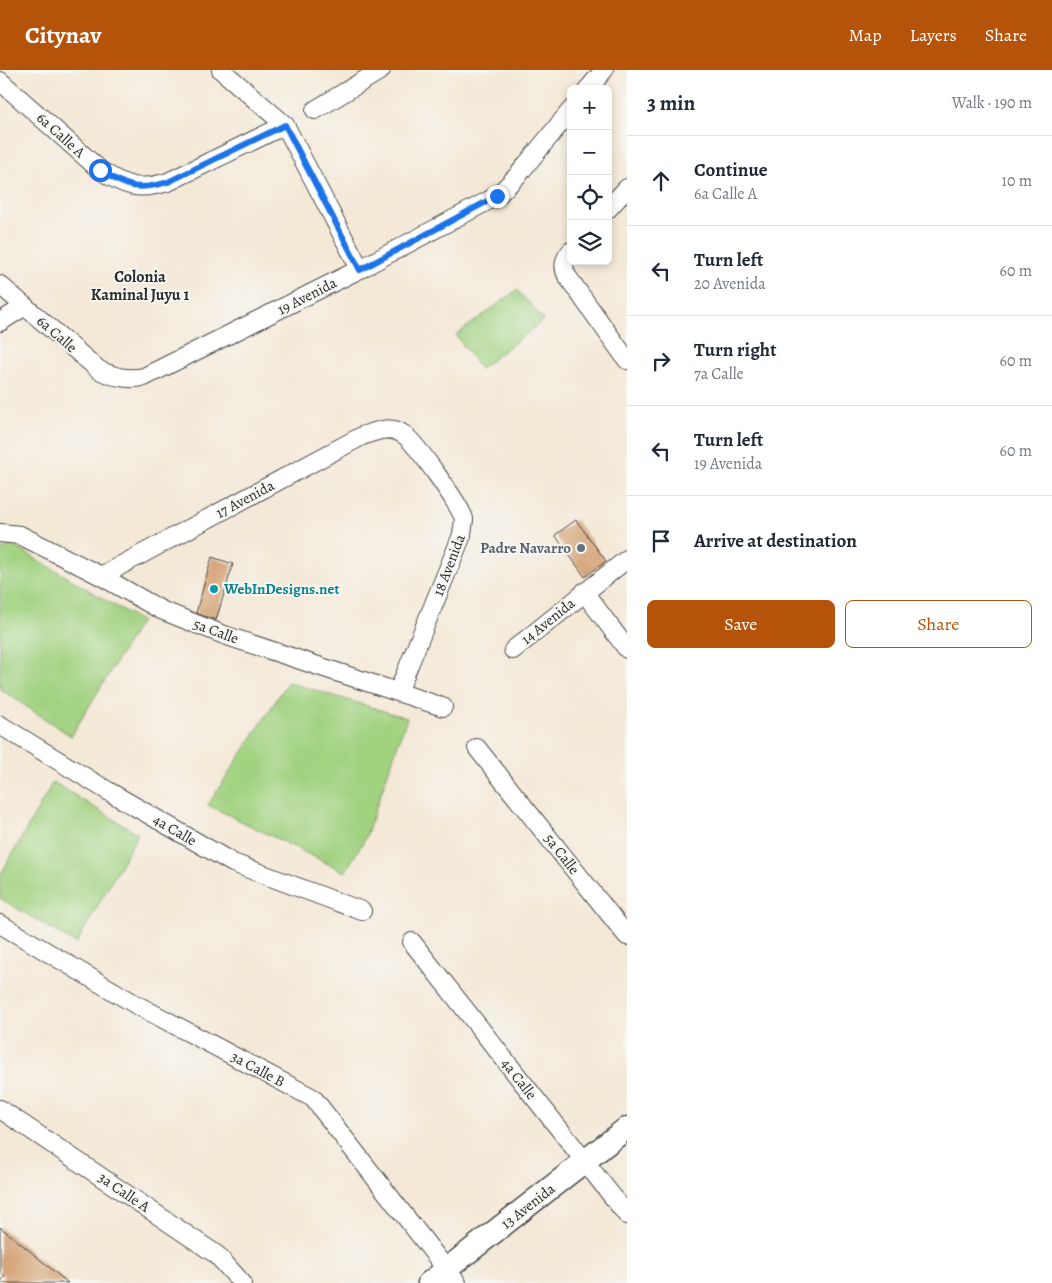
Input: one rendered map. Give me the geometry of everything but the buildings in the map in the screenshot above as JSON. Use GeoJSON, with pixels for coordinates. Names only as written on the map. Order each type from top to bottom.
{"type":"FeatureCollection","features":[{"type":"Feature","properties":{"kind":"street"},"geometry":{"type":"LineString","coordinates":[[220,70],[285,125],[360,270]]}},
{"type":"Feature","properties":{"kind":"street"},"geometry":{"type":"LineString","coordinates":[[315,110],[381,70]]}},
{"type":"Feature","properties":{"kind":"street"},"geometry":{"type":"LineString","coordinates":[[591,85],[604,70]]}},
{"type":"Feature","properties":{"kind":"street","name":"6a Calle A"},"geometry":{"type":"LineString","coordinates":[[0,81],[100,170],[126,184],[138,187],[148,187],[168,182],[285,125]]}},
{"type":"Feature","properties":{"kind":"street","name":"19 Avenida"},"geometry":{"type":"LineString","coordinates":[[119,377],[129,379],[144,377],[360,270],[497,196],[567,115]]}},
{"type":"Feature","properties":{"kind":"street"},"geometry":{"type":"LineString","coordinates":[[612,205],[627,188]]}},
{"type":"Feature","properties":{"kind":"street"},"geometry":{"type":"LineString","coordinates":[[567,258],[566,276],[627,360]]}},
{"type":"Feature","properties":{"kind":"street","name":"6a Calle"},"geometry":{"type":"LineString","coordinates":[[0,285],[94,366],[106,373],[119,377]]}},
{"type":"Feature","properties":{"kind":"street"},"geometry":{"type":"LineString","coordinates":[[0,322],[25,306]]}},
{"type":"Feature","properties":{"kind":"street","name":"17 Avenida"},"geometry":{"type":"LineString","coordinates":[[101,576],[362,436],[377,430],[391,429]]}},
{"type":"Feature","properties":{"kind":"street","name":"18 Avenida"},"geometry":{"type":"LineString","coordinates":[[391,429],[403,433],[414,442],[458,506],[464,519],[462,535],[398,692]]}},
{"type":"Feature","properties":{"kind":"street","name":"5a Calle"},"geometry":{"type":"LineString","coordinates":[[0,533],[20,535],[101,576],[161,610],[224,635],[443,707]]}},
{"type":"Feature","properties":{"kind":"street","name":"14 Avenida"},"geometry":{"type":"LineString","coordinates":[[513,650],[627,559]]}},
{"type":"Feature","properties":{"kind":"street","name":"14 Avenida"},"geometry":{"type":"LineString","coordinates":[[584,592],[627,649]]}},
{"type":"Feature","properties":{"kind":"street","name":"4a Calle"},"geometry":{"type":"LineString","coordinates":[[0,725],[108,791],[233,863],[362,911]]}},
{"type":"Feature","properties":{"kind":"street","name":"5a Calle"},"geometry":{"type":"LineString","coordinates":[[477,748],[627,936]]}},
{"type":"Feature","properties":{"kind":"street","name":"3a Calle B"},"geometry":{"type":"LineString","coordinates":[[0,924],[135,1004],[313,1098],[444,1278]]}},
{"type":"Feature","properties":{"kind":"street","name":"4a Calle"},"geometry":{"type":"LineString","coordinates":[[412,942],[627,1215]]}},
{"type":"Feature","properties":{"kind":"street","name":"3a Calle A"},"geometry":{"type":"LineString","coordinates":[[0,1109],[217,1254],[242,1283]]}},
{"type":"Feature","properties":{"kind":"street","name":"13 Avenida"},"geometry":{"type":"LineString","coordinates":[[444,1278],[585,1160],[627,1128]]}},
{"type":"Feature","properties":{"kind":"green space"},"geometry":{"type":"Polygon","coordinates":[[[517,290],[544,320],[480,369],[456,335],[517,290]]]}},
{"type":"Feature","properties":{"kind":"green space"},"geometry":{"type":"Polygon","coordinates":[[[11,544],[141,621],[71,736],[0,689],[0,551],[11,544]]]}},
{"type":"Feature","properties":{"kind":"green space"},"geometry":{"type":"Polygon","coordinates":[[[288,682],[407,718],[365,839],[345,872],[208,805],[288,682]]]}},
{"type":"Feature","properties":{"kind":"green space"},"geometry":{"type":"Polygon","coordinates":[[[53,782],[138,834],[76,944],[0,898],[0,876],[53,782]]]}},
{"type":"Feature","properties":{"kind":"place","name":"Padre Navarro"},"geometry":{"type":"Point","coordinates":[581,548]}},
{"type":"Feature","properties":{"kind":"place","name":"WebInDesigns.net"},"geometry":{"type":"Point","coordinates":[214,589]}},
{"type":"Feature","properties":{"kind":"district","name":"Colonia Kaminal Juyu 1"},"geometry":{"type":"Point","coordinates":[140,286]}},
{"type":"Feature","properties":{"kind":"route"},"geometry":{"type":"LineString","coordinates":[[100,170],[134,187],[153,186],[168,182],[285,125],[360,270],[497,196]]}}]}
